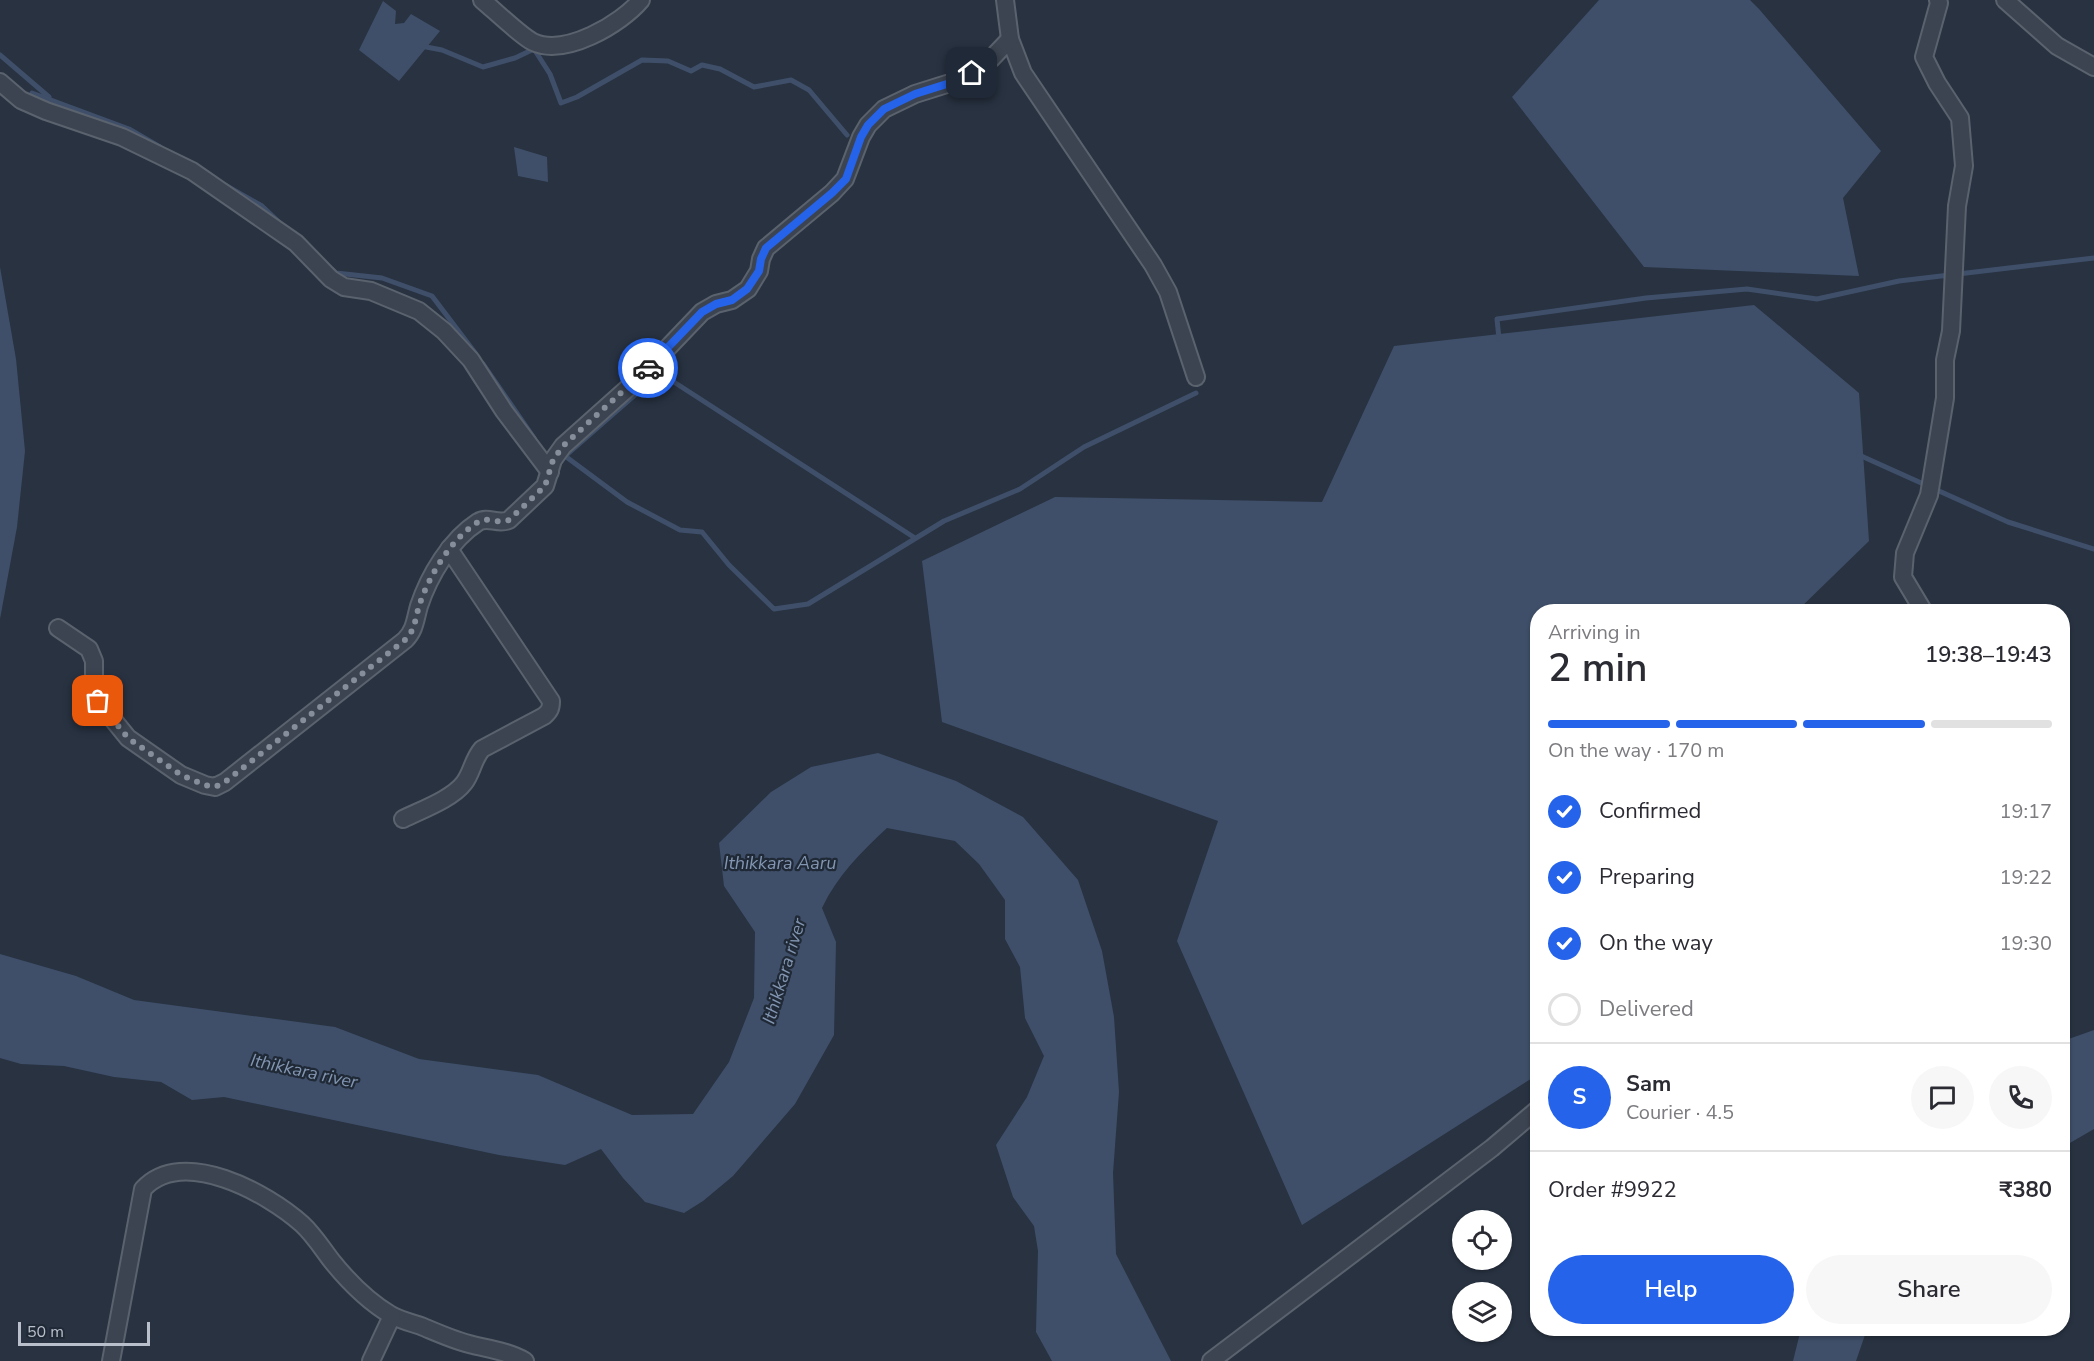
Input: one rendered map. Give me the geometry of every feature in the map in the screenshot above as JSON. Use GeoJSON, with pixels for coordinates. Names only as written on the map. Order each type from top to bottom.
{"type":"FeatureCollection","features":[{"type":"Feature","properties":{"kind":"street"},"geometry":{"type":"LineString","coordinates":[[482,0],[532,42],[555,47],[578,43],[633,10],[641,0]]}},
{"type":"Feature","properties":{"kind":"street"},"geometry":{"type":"LineString","coordinates":[[1005,0],[1010,39],[1023,73],[1153,265],[1168,292],[1196,377]]}},
{"type":"Feature","properties":{"kind":"street"},"geometry":{"type":"LineString","coordinates":[[1918,604],[1903,577],[1905,553],[1929,495],[1946,398],[1945,360],[1951,332],[1957,206],[1964,166],[1960,118],[1937,83],[1924,57],[1938,0]]}},
{"type":"Feature","properties":{"kind":"street"},"geometry":{"type":"LineString","coordinates":[[2005,0],[2056,46],[2094,67]]}},
{"type":"Feature","properties":{"kind":"street"},"geometry":{"type":"LineString","coordinates":[[58,628],[89,649],[94,661],[98,701],[128,738],[181,775],[215,787],[234,775],[405,640],[412,632],[419,606],[434,570],[449,549],[479,521],[504,523],[509,520],[545,486],[553,460],[563,446],[638,378],[702,312],[716,304],[732,300],[747,289],[759,271],[766,248],[846,179],[861,137],[868,125],[884,109],[915,94],[972,73],[991,59],[1010,39]]}},
{"type":"Feature","properties":{"kind":"street"},"geometry":{"type":"LineString","coordinates":[[0,82],[21,100],[38,108],[122,137],[192,171],[296,243],[331,279],[344,287],[371,291],[419,311],[444,331],[471,360],[504,411],[550,472]]}},
{"type":"Feature","properties":{"kind":"street"},"geometry":{"type":"LineString","coordinates":[[403,819],[454,793],[466,781],[482,749],[544,716],[550,711],[551,706],[551,701],[449,549]]}},
{"type":"Feature","properties":{"kind":"street"},"geometry":{"type":"LineString","coordinates":[[1211,1361],[1492,1148],[1530,1115]]}},
{"type":"Feature","properties":{"kind":"street"},"geometry":{"type":"LineString","coordinates":[[111,1361],[142,1189],[151,1180],[169,1174],[198,1172],[227,1178],[283,1210],[304,1225],[338,1269],[363,1294],[392,1316],[525,1361]]}},
{"type":"Feature","properties":{"kind":"street"},"geometry":{"type":"LineString","coordinates":[[371,1361],[392,1316]]}},
{"type":"Feature","properties":{"kind":"water"},"geometry":{"type":"Polygon","coordinates":[[[1599,0],[1750,0],[1759,9],[1881,151],[1843,198],[1859,276],[1644,267],[1512,97],[1599,0]]]}},
{"type":"Feature","properties":{"kind":"water"},"geometry":{"type":"Polygon","coordinates":[[[383,1],[396,11],[395,24],[404,23],[411,14],[440,31],[399,81],[359,50],[383,1]]]}},
{"type":"Feature","properties":{"kind":"water"},"geometry":{"type":"Polygon","coordinates":[[[514,147],[547,157],[548,182],[518,176],[514,147]]]}},
{"type":"Feature","properties":{"kind":"water"},"geometry":{"type":"Polygon","coordinates":[[[0,267],[16,359],[25,451],[17,527],[0,619],[0,267]]]}},
{"type":"Feature","properties":{"kind":"water"},"geometry":{"type":"Polygon","coordinates":[[[1754,305],[1859,393],[1869,541],[1804,604],[1530,604],[1530,1079],[1302,1225],[1177,941],[1218,821],[942,722],[922,561],[1055,497],[1322,502],[1394,346],[1754,305]]]}},
{"type":"Feature","properties":{"kind":"water","name":"Ithikkara Aaru"},"geometry":{"type":"Polygon","coordinates":[[[878,753],[956,781],[1023,817],[1078,880],[1102,951],[1114,1017],[1119,1092],[1113,1173],[1116,1254],[1171,1361],[1052,1361],[1036,1332],[1038,1251],[1034,1226],[1013,1197],[996,1145],[1027,1097],[1044,1056],[1025,1018],[1020,967],[1005,939],[1005,900],[979,864],[955,841],[887,828],[842,875],[822,908],[836,942],[834,1035],[795,1104],[733,1176],[703,1201],[684,1213],[645,1202],[601,1149],[565,1165],[499,1155],[224,1097],[192,1100],[161,1082],[114,1077],[64,1066],[21,1064],[0,1058],[0,954],[76,976],[134,1000],[335,1027],[419,1059],[538,1075],[632,1115],[693,1114],[729,1062],[754,998],[755,932],[724,886],[719,843],[771,792],[811,767],[878,753]]]}},
{"type":"Feature","properties":{"kind":"water"},"geometry":{"type":"Polygon","coordinates":[[[2094,1030],[2094,1129],[2070,1143],[2070,1039],[2094,1030]]]}},
{"type":"Feature","properties":{"kind":"water"},"geometry":{"type":"Polygon","coordinates":[[[1799,1336],[1865,1336],[1856,1361],[1793,1361],[1799,1336]]]}},
{"type":"Feature","properties":{"kind":"waterway"},"geometry":{"type":"LineString","coordinates":[[421,46],[442,50],[483,67],[515,58],[534,49],[550,74],[561,103],[577,97],[642,60],[668,61],[691,71],[702,65],[720,69],[754,87],[791,80],[809,90],[847,135]]}},
{"type":"Feature","properties":{"kind":"waterway"},"geometry":{"type":"LineString","coordinates":[[0,55],[49,97]]}},
{"type":"Feature","properties":{"kind":"waterway"},"geometry":{"type":"LineString","coordinates":[[32,93],[129,129],[160,147]]}},
{"type":"Feature","properties":{"kind":"waterway"},"geometry":{"type":"LineString","coordinates":[[225,185],[262,206],[281,224]]}},
{"type":"Feature","properties":{"kind":"waterway"},"geometry":{"type":"LineString","coordinates":[[1499,339],[1497,319],[1646,298],[1747,289],[1817,299],[1899,281],[2094,258]]}},
{"type":"Feature","properties":{"kind":"waterway"},"geometry":{"type":"LineString","coordinates":[[333,270],[336,273],[382,278],[432,296],[476,354]]}},
{"type":"Feature","properties":{"kind":"waterway"},"geometry":{"type":"LineString","coordinates":[[483,364],[534,438]]}},
{"type":"Feature","properties":{"kind":"waterway"},"geometry":{"type":"LineString","coordinates":[[915,538],[660,373],[565,456],[627,502],[680,530],[702,532],[729,565],[774,609],[808,604],[944,521],[1020,489],[1084,447],[1196,393]]}},
{"type":"Feature","properties":{"kind":"waterway"},"geometry":{"type":"LineString","coordinates":[[1859,455],[2008,522],[2094,549]]}},
{"type":"Feature","properties":{"kind":"way so far"},"geometry":{"type":"LineString","coordinates":[[98,701],[128,738],[181,775],[215,787],[225,782],[405,640],[412,632],[419,606],[434,570],[449,549],[479,521],[504,523],[509,520],[545,486],[553,460],[563,446],[648,368]]}},
{"type":"Feature","properties":{"kind":"route"},"geometry":{"type":"LineString","coordinates":[[648,368],[702,312],[716,304],[732,300],[747,289],[759,271],[766,248],[846,179],[861,137],[868,125],[884,109],[915,94],[972,73]]}},
{"type":"Feature","properties":{"kind":"water label","name":"Ithikkara river"},"geometry":{"type":"Point","coordinates":[784,971]}},
{"type":"Feature","properties":{"kind":"water label","name":"Ithikkara river"},"geometry":{"type":"Point","coordinates":[304,1071]}}]}
